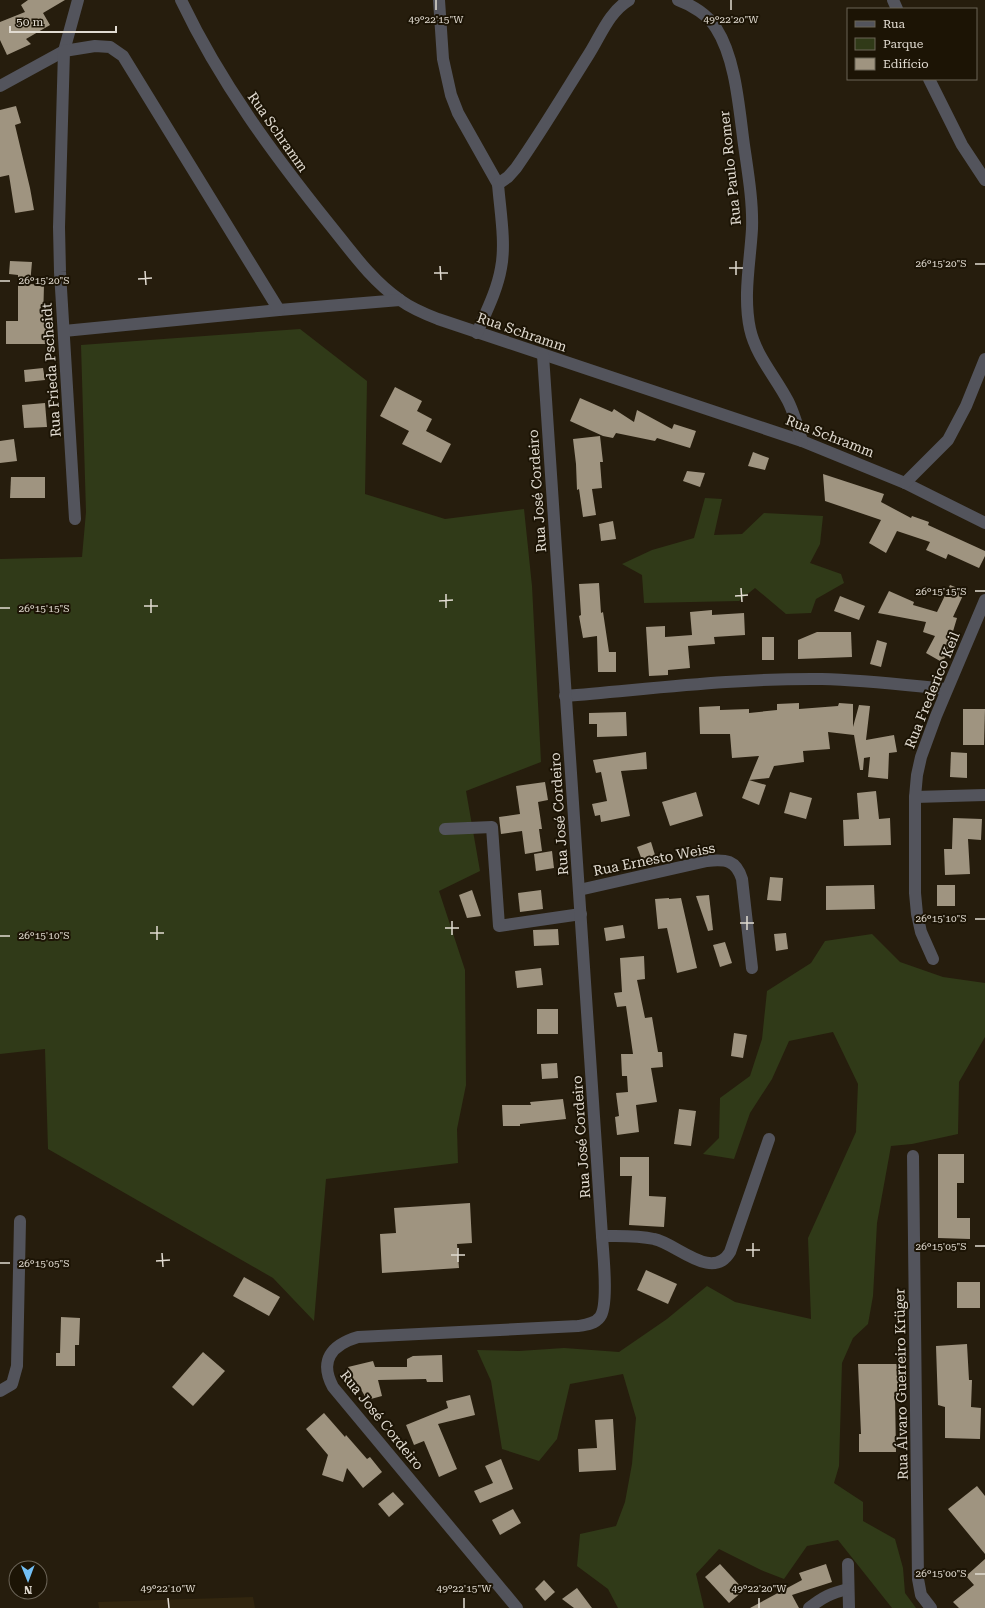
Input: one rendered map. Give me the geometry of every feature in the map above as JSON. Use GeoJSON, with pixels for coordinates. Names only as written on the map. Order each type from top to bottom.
{"type":"FeatureCollection","features":[{"type":"Feature","properties":{"kind":"street","name":"Rua Frieda Pscheidt"},"geometry":{"type":"LineString","coordinates":[[75,519],[58,227],[64,51],[78,0]]}},
{"type":"Feature","properties":{"kind":"street","name":"Rua Schramm"},"geometry":{"type":"LineString","coordinates":[[181,0],[208,52],[232,93],[264,140],[355,256],[384,288],[400,300],[438,319],[477,333],[707,408],[802,441],[905,483],[985,523]]}},
{"type":"Feature","properties":{"kind":"street"},"geometry":{"type":"LineString","coordinates":[[439,0],[443,59],[451,95],[458,112],[498,184],[502,237],[502,267],[497,284],[477,333]]}},
{"type":"Feature","properties":{"kind":"street"},"geometry":{"type":"LineString","coordinates":[[498,184],[508,177],[516,168],[593,48],[610,18],[629,0]]}},
{"type":"Feature","properties":{"kind":"street","name":"Rua Paulo Romer"},"geometry":{"type":"LineString","coordinates":[[678,0],[695,8],[708,18],[716,27],[723,40],[729,58],[739,110],[750,200],[752,228],[747,298],[750,329],[754,346],[794,414],[802,441]]}},
{"type":"Feature","properties":{"kind":"street"},"geometry":{"type":"LineString","coordinates":[[0,86],[64,51],[95,46],[110,47],[123,56],[279,310]]}},
{"type":"Feature","properties":{"kind":"street"},"geometry":{"type":"LineString","coordinates":[[930,80],[962,145],[985,180]]}},
{"type":"Feature","properties":{"kind":"street"},"geometry":{"type":"LineString","coordinates":[[64,331],[400,300]]}},
{"type":"Feature","properties":{"kind":"street","name":"Rua José Cordeiro"},"geometry":{"type":"LineString","coordinates":[[517,1608],[333,1387],[328,1378],[327,1368],[328,1358],[331,1352],[338,1345],[358,1338],[562,1328],[590,1324],[600,1317],[604,1307],[605,1296],[602,1236],[580,890],[542,355]]}},
{"type":"Feature","properties":{"kind":"street"},"geometry":{"type":"LineString","coordinates":[[905,483],[948,440],[966,406],[985,359]]}},
{"type":"Feature","properties":{"kind":"street","name":"Rua Frederico Keil"},"geometry":{"type":"LineString","coordinates":[[933,959],[921,932],[917,914],[915,893],[915,796],[921,757],[946,689],[985,600]]}},
{"type":"Feature","properties":{"kind":"street"},"geometry":{"type":"LineString","coordinates":[[566,696],[720,684],[821,679],[864,681],[946,689]]}},
{"type":"Feature","properties":{"kind":"street"},"geometry":{"type":"LineString","coordinates":[[915,796],[985,795]]}},
{"type":"Feature","properties":{"kind":"street"},"geometry":{"type":"LineString","coordinates":[[445,829],[492,826],[499,926],[581,914]]}},
{"type":"Feature","properties":{"kind":"street","name":"Rua Ernesto Weiss"},"geometry":{"type":"LineString","coordinates":[[580,890],[707,861],[726,860],[733,863],[739,871],[742,879],[752,968]]}},
{"type":"Feature","properties":{"kind":"street"},"geometry":{"type":"LineString","coordinates":[[602,1236],[641,1236],[667,1242],[694,1259],[705,1262],[718,1263],[726,1259],[730,1252],[769,1139]]}},
{"type":"Feature","properties":{"kind":"street","name":"Rua Álvaro Guerreiro Krüger"},"geometry":{"type":"LineString","coordinates":[[913,1156],[918,1579],[921,1595],[931,1608]]}},
{"type":"Feature","properties":{"kind":"street"},"geometry":{"type":"LineString","coordinates":[[0,1391],[12,1384],[17,1366],[20,1221]]}},
{"type":"Feature","properties":{"kind":"street"},"geometry":{"type":"LineString","coordinates":[[848,1564],[849,1608]]}},
{"type":"Feature","properties":{"kind":"street"},"geometry":{"type":"LineString","coordinates":[[809,1608],[825,1596],[848,1589]]}},
{"type":"Feature","properties":{"kind":"shaded area"},"geometry":{"type":"Polygon","coordinates":[[[253,1597],[255,1608],[99,1608],[98,1602],[253,1597]]]}},
{"type":"Feature","properties":{"kind":"green space"},"geometry":{"type":"Polygon","coordinates":[[[300,329],[367,381],[365,494],[445,519],[524,509],[532,586],[541,762],[466,791],[480,871],[439,891],[465,970],[466,1085],[457,1129],[458,1163],[326,1179],[314,1321],[273,1278],[48,1149],[45,1049],[0,1054],[0,559],[82,557],[86,512],[81,345],[300,329]]]}},
{"type":"Feature","properties":{"kind":"green space"},"geometry":{"type":"Polygon","coordinates":[[[705,498],[722,499],[714,535],[742,534],[764,513],[823,516],[820,544],[810,563],[841,574],[844,583],[816,599],[811,613],[786,614],[755,588],[739,601],[644,603],[642,575],[622,564],[652,550],[694,538],[705,498]]]}},
{"type":"Feature","properties":{"kind":"green space"},"geometry":{"type":"Polygon","coordinates":[[[872,934],[900,962],[943,977],[985,983],[985,1037],[959,1082],[958,1134],[912,1144],[891,1146],[877,1223],[873,1296],[868,1324],[853,1338],[842,1363],[839,1466],[834,1483],[863,1502],[863,1521],[895,1539],[903,1568],[905,1593],[916,1608],[892,1608],[838,1540],[807,1546],[784,1579],[761,1570],[719,1549],[696,1574],[704,1608],[618,1608],[608,1589],[577,1566],[580,1534],[616,1526],[625,1502],[632,1464],[636,1418],[623,1374],[570,1384],[557,1439],[539,1461],[502,1449],[491,1381],[477,1350],[519,1351],[564,1348],[619,1352],[667,1319],[707,1286],[735,1302],[811,1319],[808,1238],[856,1132],[858,1084],[833,1032],[789,1041],[772,1079],[750,1113],[734,1159],[703,1154],[719,1138],[720,1098],[750,1076],[762,1039],[767,991],[811,963],[825,941],[872,934]]]}},
{"type":"Feature","properties":{"kind":"building"},"geometry":{"type":"Polygon","coordinates":[[[28,0],[65,0],[43,13],[50,25],[26,39],[31,44],[7,55],[0,40],[0,22],[25,12],[21,5],[28,0]]]}},
{"type":"Feature","properties":{"kind":"building"},"geometry":{"type":"Polygon","coordinates":[[[16,106],[21,123],[15,125],[34,210],[15,213],[9,175],[0,177],[0,110],[16,106]]]}},
{"type":"Feature","properties":{"kind":"building"},"geometry":{"type":"Polygon","coordinates":[[[10,261],[32,262],[30,284],[44,285],[43,321],[46,321],[47,344],[6,344],[6,321],[18,321],[18,275],[9,274],[10,261]]]}},
{"type":"Feature","properties":{"kind":"building"},"geometry":{"type":"Polygon","coordinates":[[[43,368],[45,380],[25,382],[24,370],[43,368]]]}},
{"type":"Feature","properties":{"kind":"building"},"geometry":{"type":"Polygon","coordinates":[[[395,387],[422,401],[417,411],[432,419],[426,431],[451,444],[441,463],[402,444],[409,431],[380,416],[395,387]]]}},
{"type":"Feature","properties":{"kind":"building"},"geometry":{"type":"Polygon","coordinates":[[[580,398],[612,412],[614,409],[634,422],[637,410],[672,429],[674,424],[696,431],[690,448],[657,438],[655,441],[616,433],[613,438],[603,436],[570,421],[580,398]]]}},
{"type":"Feature","properties":{"kind":"building"},"geometry":{"type":"Polygon","coordinates":[[[45,403],[47,427],[24,428],[22,405],[45,403]]]}},
{"type":"Feature","properties":{"kind":"building"},"geometry":{"type":"Polygon","coordinates":[[[600,436],[603,462],[600,462],[602,488],[592,489],[596,515],[583,517],[579,489],[577,490],[573,439],[600,436]]]}},
{"type":"Feature","properties":{"kind":"building"},"geometry":{"type":"Polygon","coordinates":[[[14,439],[17,461],[0,463],[0,441],[14,439]]]}},
{"type":"Feature","properties":{"kind":"building"},"geometry":{"type":"Polygon","coordinates":[[[753,452],[769,458],[765,470],[748,466],[753,452]]]}},
{"type":"Feature","properties":{"kind":"building"},"geometry":{"type":"Polygon","coordinates":[[[687,471],[705,473],[700,487],[683,481],[687,471]]]}},
{"type":"Feature","properties":{"kind":"building"},"geometry":{"type":"Polygon","coordinates":[[[823,474],[884,494],[881,502],[911,518],[912,516],[929,522],[928,525],[985,551],[985,556],[979,568],[948,554],[946,559],[926,550],[930,542],[897,531],[886,553],[869,543],[881,520],[825,501],[823,474]]]}},
{"type":"Feature","properties":{"kind":"building"},"geometry":{"type":"Polygon","coordinates":[[[11,477],[45,477],[45,498],[10,498],[11,477]]]}},
{"type":"Feature","properties":{"kind":"building"},"geometry":{"type":"Polygon","coordinates":[[[613,521],[616,539],[601,541],[599,524],[613,521]]]}},
{"type":"Feature","properties":{"kind":"building"},"geometry":{"type":"Polygon","coordinates":[[[599,583],[601,613],[603,612],[609,652],[616,652],[616,672],[598,672],[597,636],[583,638],[579,616],[581,615],[579,584],[599,583]]]}},
{"type":"Feature","properties":{"kind":"building"},"geometry":{"type":"Polygon","coordinates":[[[950,585],[965,591],[953,617],[957,618],[945,658],[940,661],[926,653],[935,636],[923,632],[926,622],[878,613],[889,591],[914,602],[913,605],[937,612],[950,585]]]}},
{"type":"Feature","properties":{"kind":"building"},"geometry":{"type":"Polygon","coordinates":[[[840,596],[865,606],[859,620],[834,611],[840,596]]]}},
{"type":"Feature","properties":{"kind":"building"},"geometry":{"type":"Polygon","coordinates":[[[712,610],[712,615],[744,613],[745,635],[714,637],[715,644],[688,646],[690,668],[668,670],[668,675],[649,676],[646,627],[665,626],[665,637],[692,635],[690,612],[712,610]]]}},
{"type":"Feature","properties":{"kind":"building"},"geometry":{"type":"Polygon","coordinates":[[[817,632],[851,632],[852,657],[798,659],[798,640],[817,632]]]}},
{"type":"Feature","properties":{"kind":"building"},"geometry":{"type":"Polygon","coordinates":[[[762,637],[774,637],[774,660],[762,660],[762,637]]]}},
{"type":"Feature","properties":{"kind":"building"},"geometry":{"type":"Polygon","coordinates":[[[877,640],[887,643],[881,667],[870,664],[877,640]]]}},
{"type":"Feature","properties":{"kind":"building"},"geometry":{"type":"Polygon","coordinates":[[[799,703],[799,709],[838,706],[839,703],[853,704],[853,727],[859,705],[870,706],[866,740],[894,735],[897,752],[889,753],[888,779],[868,777],[870,757],[864,758],[863,770],[860,770],[854,735],[828,732],[830,749],[803,751],[804,762],[774,766],[769,778],[749,780],[759,756],[732,758],[730,734],[700,734],[699,707],[720,706],[720,710],[749,709],[749,713],[777,710],[777,704],[799,703]]]}},
{"type":"Feature","properties":{"kind":"building"},"geometry":{"type":"Polygon","coordinates":[[[963,709],[985,709],[984,745],[963,745],[963,709]]]}},
{"type":"Feature","properties":{"kind":"building"},"geometry":{"type":"Polygon","coordinates":[[[626,712],[627,736],[597,737],[597,724],[589,724],[589,713],[626,712]]]}},
{"type":"Feature","properties":{"kind":"building"},"geometry":{"type":"Polygon","coordinates":[[[646,752],[647,769],[621,771],[630,816],[601,822],[600,815],[595,816],[592,804],[607,801],[601,772],[596,773],[593,760],[646,752]]]}},
{"type":"Feature","properties":{"kind":"building"},"geometry":{"type":"Polygon","coordinates":[[[951,752],[967,753],[967,778],[950,777],[951,752]]]}},
{"type":"Feature","properties":{"kind":"building"},"geometry":{"type":"Polygon","coordinates":[[[749,780],[766,785],[759,805],[742,798],[749,780]]]}},
{"type":"Feature","properties":{"kind":"building"},"geometry":{"type":"Polygon","coordinates":[[[545,782],[548,800],[538,802],[542,829],[539,829],[542,851],[525,854],[522,831],[501,834],[499,817],[520,814],[516,786],[545,782]]]}},
{"type":"Feature","properties":{"kind":"building"},"geometry":{"type":"Polygon","coordinates":[[[876,791],[879,819],[890,818],[891,845],[844,846],[843,820],[859,819],[857,793],[876,791]]]}},
{"type":"Feature","properties":{"kind":"building"},"geometry":{"type":"Polygon","coordinates":[[[696,792],[703,816],[670,826],[662,802],[696,792]]]}},
{"type":"Feature","properties":{"kind":"building"},"geometry":{"type":"Polygon","coordinates":[[[790,792],[812,798],[806,819],[784,813],[790,792]]]}},
{"type":"Feature","properties":{"kind":"building"},"geometry":{"type":"Polygon","coordinates":[[[953,818],[982,819],[981,840],[968,839],[970,874],[945,875],[944,849],[952,849],[953,818]]]}},
{"type":"Feature","properties":{"kind":"building"},"geometry":{"type":"Polygon","coordinates":[[[651,842],[655,855],[642,860],[637,847],[651,842]]]}},
{"type":"Feature","properties":{"kind":"building"},"geometry":{"type":"Polygon","coordinates":[[[552,851],[554,868],[536,871],[534,854],[552,851]]]}},
{"type":"Feature","properties":{"kind":"building"},"geometry":{"type":"Polygon","coordinates":[[[770,877],[783,878],[781,901],[767,900],[770,877]]]}},
{"type":"Feature","properties":{"kind":"building"},"geometry":{"type":"Polygon","coordinates":[[[874,885],[875,909],[826,910],[826,886],[874,885]]]}},
{"type":"Feature","properties":{"kind":"building"},"geometry":{"type":"Polygon","coordinates":[[[937,885],[955,885],[955,906],[937,906],[937,885]]]}},
{"type":"Feature","properties":{"kind":"building"},"geometry":{"type":"Polygon","coordinates":[[[472,890],[481,916],[467,918],[459,895],[472,890]]]}},
{"type":"Feature","properties":{"kind":"building"},"geometry":{"type":"Polygon","coordinates":[[[541,890],[543,909],[520,912],[518,893],[541,890]]]}},
{"type":"Feature","properties":{"kind":"building"},"geometry":{"type":"Polygon","coordinates":[[[709,895],[713,930],[708,931],[696,896],[709,895]]]}},
{"type":"Feature","properties":{"kind":"building"},"geometry":{"type":"Polygon","coordinates":[[[681,898],[697,968],[677,973],[667,928],[658,929],[655,899],[681,898]]]}},
{"type":"Feature","properties":{"kind":"building"},"geometry":{"type":"Polygon","coordinates":[[[623,925],[625,938],[606,941],[604,928],[623,925]]]}},
{"type":"Feature","properties":{"kind":"building"},"geometry":{"type":"Polygon","coordinates":[[[558,929],[559,945],[534,946],[533,930],[558,929]]]}},
{"type":"Feature","properties":{"kind":"building"},"geometry":{"type":"Polygon","coordinates":[[[786,933],[788,949],[776,951],[774,934],[786,933]]]}},
{"type":"Feature","properties":{"kind":"building"},"geometry":{"type":"Polygon","coordinates":[[[725,942],[732,963],[720,967],[713,945],[725,942]]]}},
{"type":"Feature","properties":{"kind":"building"},"geometry":{"type":"Polygon","coordinates":[[[644,956],[645,979],[637,980],[645,1018],[652,1017],[658,1052],[662,1052],[663,1067],[651,1068],[657,1102],[636,1105],[639,1132],[617,1135],[615,1117],[619,1116],[616,1093],[628,1092],[627,1076],[622,1076],[621,1054],[633,1054],[626,1006],[617,1007],[614,993],[622,992],[620,958],[644,956]]]}},
{"type":"Feature","properties":{"kind":"building"},"geometry":{"type":"Polygon","coordinates":[[[541,968],[543,985],[517,988],[515,971],[541,968]]]}},
{"type":"Feature","properties":{"kind":"building"},"geometry":{"type":"Polygon","coordinates":[[[537,1009],[558,1009],[558,1034],[537,1034],[537,1009]]]}},
{"type":"Feature","properties":{"kind":"building"},"geometry":{"type":"Polygon","coordinates":[[[734,1033],[747,1035],[743,1058],[731,1056],[734,1033]]]}},
{"type":"Feature","properties":{"kind":"building"},"geometry":{"type":"Polygon","coordinates":[[[557,1063],[558,1078],[542,1079],[541,1064],[557,1063]]]}},
{"type":"Feature","properties":{"kind":"building"},"geometry":{"type":"Polygon","coordinates":[[[563,1099],[566,1119],[520,1124],[520,1126],[503,1126],[502,1105],[531,1105],[530,1102],[563,1099]]]}},
{"type":"Feature","properties":{"kind":"building"},"geometry":{"type":"Polygon","coordinates":[[[679,1109],[696,1111],[691,1146],[674,1144],[679,1109]]]}},
{"type":"Feature","properties":{"kind":"building"},"geometry":{"type":"Polygon","coordinates":[[[938,1154],[964,1154],[964,1183],[957,1183],[957,1218],[970,1218],[970,1239],[938,1238],[938,1154]]]}},
{"type":"Feature","properties":{"kind":"building"},"geometry":{"type":"Polygon","coordinates":[[[620,1157],[649,1157],[649,1196],[666,1197],[664,1227],[629,1225],[632,1176],[620,1176],[620,1157]]]}},
{"type":"Feature","properties":{"kind":"building"},"geometry":{"type":"Polygon","coordinates":[[[470,1203],[472,1243],[457,1244],[459,1268],[382,1273],[380,1234],[396,1233],[394,1208],[470,1203]]]}},
{"type":"Feature","properties":{"kind":"building"},"geometry":{"type":"Polygon","coordinates":[[[646,1270],[677,1284],[668,1304],[637,1290],[646,1270]]]}},
{"type":"Feature","properties":{"kind":"building"},"geometry":{"type":"Polygon","coordinates":[[[244,1277],[280,1297],[269,1316],[233,1296],[244,1277]]]}},
{"type":"Feature","properties":{"kind":"building"},"geometry":{"type":"Polygon","coordinates":[[[957,1282],[980,1282],[980,1308],[957,1308],[957,1282]]]}},
{"type":"Feature","properties":{"kind":"building"},"geometry":{"type":"Polygon","coordinates":[[[61,1317],[80,1318],[79,1345],[75,1345],[75,1366],[56,1366],[56,1353],[60,1353],[61,1317]]]}},
{"type":"Feature","properties":{"kind":"building"},"geometry":{"type":"Polygon","coordinates":[[[967,1344],[969,1380],[972,1380],[971,1407],[981,1408],[980,1439],[945,1438],[945,1407],[938,1405],[936,1346],[967,1344]]]}},
{"type":"Feature","properties":{"kind":"building"},"geometry":{"type":"Polygon","coordinates":[[[203,1352],[225,1371],[193,1406],[172,1387],[203,1352]]]}},
{"type":"Feature","properties":{"kind":"building"},"geometry":{"type":"Polygon","coordinates":[[[442,1355],[443,1382],[427,1382],[426,1379],[378,1380],[382,1396],[367,1400],[358,1384],[352,1384],[348,1367],[373,1361],[375,1367],[407,1367],[407,1359],[413,1356],[442,1355]]]}},
{"type":"Feature","properties":{"kind":"building"},"geometry":{"type":"Polygon","coordinates":[[[858,1364],[899,1364],[899,1394],[895,1394],[896,1452],[859,1452],[859,1434],[861,1434],[858,1364]]]}},
{"type":"Feature","properties":{"kind":"building"},"geometry":{"type":"Polygon","coordinates":[[[470,1395],[475,1415],[438,1424],[457,1469],[439,1477],[424,1441],[414,1445],[406,1425],[448,1408],[446,1401],[470,1395]]]}},
{"type":"Feature","properties":{"kind":"building"},"geometry":{"type":"Polygon","coordinates":[[[324,1413],[367,1459],[370,1457],[382,1472],[363,1488],[347,1468],[343,1482],[322,1475],[328,1455],[306,1429],[324,1413]]]}},
{"type":"Feature","properties":{"kind":"building"},"geometry":{"type":"Polygon","coordinates":[[[613,1419],[616,1470],[579,1472],[578,1449],[597,1448],[595,1420],[613,1419]]]}},
{"type":"Feature","properties":{"kind":"building"},"geometry":{"type":"Polygon","coordinates":[[[501,1459],[513,1489],[480,1503],[474,1491],[493,1483],[485,1466],[501,1459]]]}},
{"type":"Feature","properties":{"kind":"building"},"geometry":{"type":"Polygon","coordinates":[[[977,1486],[985,1496],[985,1554],[948,1509],[977,1486]]]}},
{"type":"Feature","properties":{"kind":"building"},"geometry":{"type":"Polygon","coordinates":[[[393,1492],[404,1504],[389,1517],[378,1504],[393,1492]]]}},
{"type":"Feature","properties":{"kind":"building"},"geometry":{"type":"Polygon","coordinates":[[[513,1509],[521,1523],[500,1535],[492,1520],[513,1509]]]}},
{"type":"Feature","properties":{"kind":"building"},"geometry":{"type":"Polygon","coordinates":[[[985,1559],[985,1608],[959,1608],[953,1602],[974,1585],[966,1576],[985,1559]]]}},
{"type":"Feature","properties":{"kind":"building"},"geometry":{"type":"Polygon","coordinates":[[[720,1564],[744,1590],[729,1603],[705,1577],[720,1564]]]}},
{"type":"Feature","properties":{"kind":"building"},"geometry":{"type":"Polygon","coordinates":[[[826,1564],[832,1582],[792,1595],[799,1608],[750,1608],[802,1580],[799,1573],[826,1564]]]}},
{"type":"Feature","properties":{"kind":"building"},"geometry":{"type":"Polygon","coordinates":[[[544,1580],[555,1592],[545,1601],[535,1589],[544,1580]]]}},
{"type":"Feature","properties":{"kind":"building"},"geometry":{"type":"Polygon","coordinates":[[[577,1588],[592,1608],[574,1608],[562,1599],[577,1588]]]}}]}
